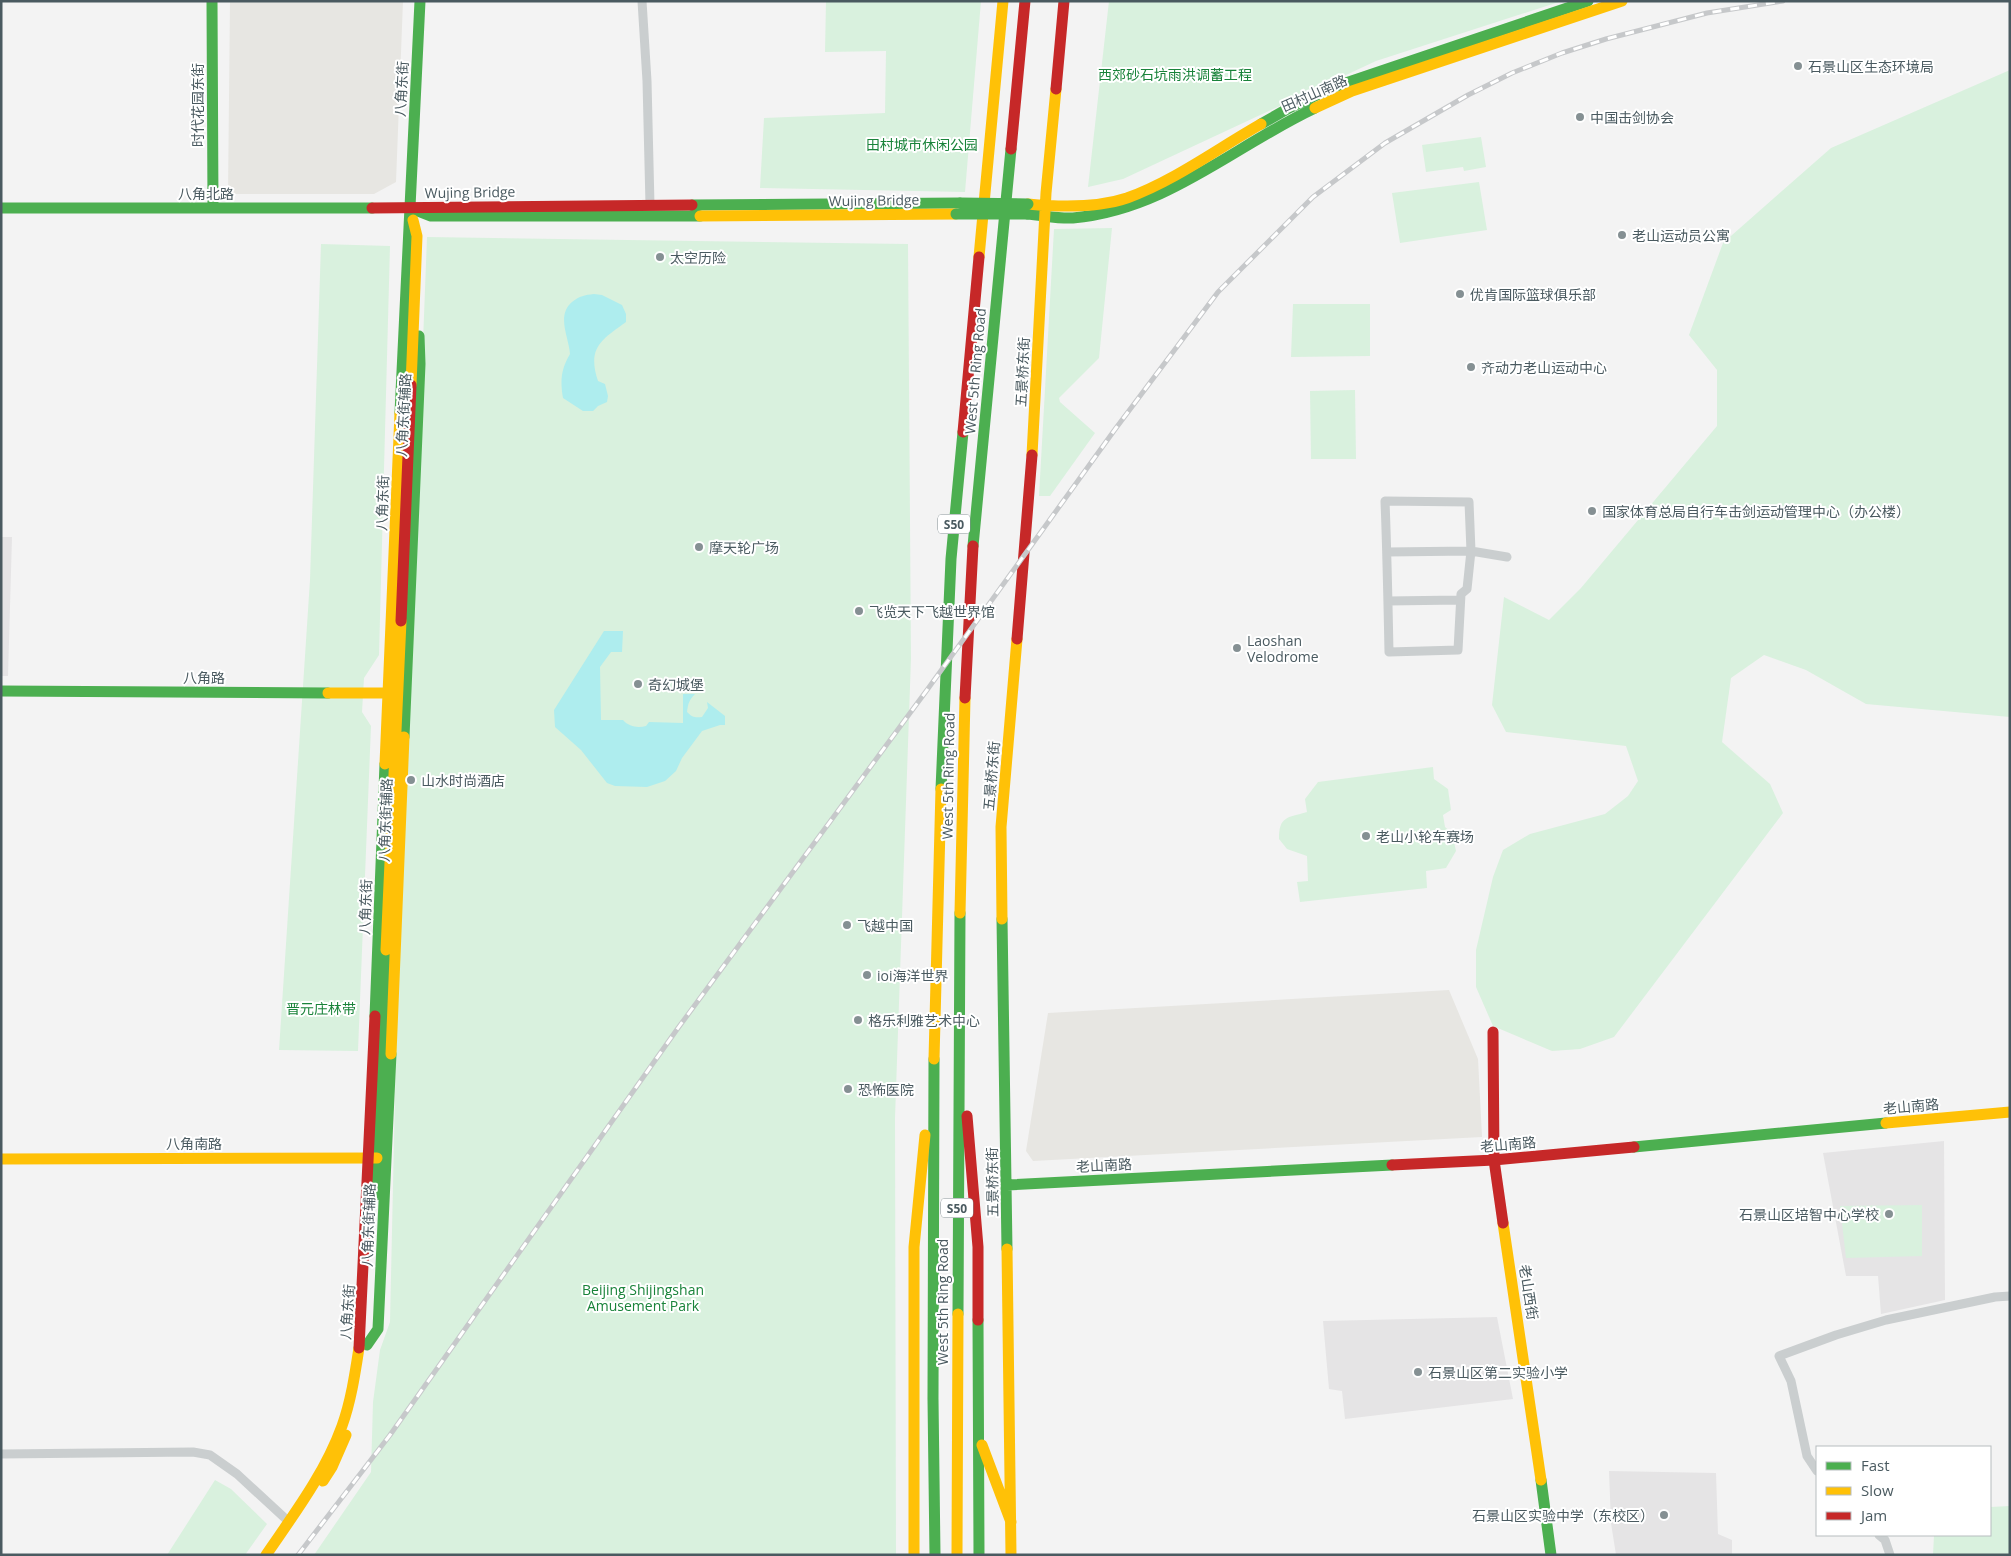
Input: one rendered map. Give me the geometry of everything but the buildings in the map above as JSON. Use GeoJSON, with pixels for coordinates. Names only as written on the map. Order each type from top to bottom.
{"type":"FeatureCollection","features":[{"type":"Feature","properties":{"kind":"main road","name":"时代花园东街"},"geometry":{"type":"LineString","coordinates":[[212,1],[213,208]]}},
{"type":"Feature","properties":{"kind":"main road","name":"八角东街"},"geometry":{"type":"LineString","coordinates":[[397,693],[408,233],[411,208],[420,1]]}},
{"type":"Feature","properties":{"kind":"main road","name":"West 5th Ring Road"},"geometry":{"type":"LineString","coordinates":[[935,1555],[933,1399],[934,1049],[942,733],[951,558],[1003,1]]}},
{"type":"Feature","properties":{"kind":"main road","name":"West 5th Ring Road"},"geometry":{"type":"LineString","coordinates":[[957,1555],[956,1399],[963,733],[972,558],[1025,1]]}},
{"type":"Feature","properties":{"kind":"main road","name":"五景桥东街"},"geometry":{"type":"LineString","coordinates":[[1011,1555],[1001,827],[1030,488],[1046,206],[1064,1]]}},
{"type":"Feature","properties":{"kind":"main road","name":"田村山南路"},"geometry":{"type":"LineString","coordinates":[[1027,209],[1046,206],[1098,204],[1126,198],[1161,183],[1242,134],[1289,108],[1334,87],[1588,1]]}},
{"type":"Feature","properties":{"kind":"main road","name":"田村山南路"},"geometry":{"type":"LineString","coordinates":[[1027,209],[1046,218],[1099,215],[1128,208],[1156,198],[1191,180],[1272,129],[1342,95],[1622,1]]}},
{"type":"Feature","properties":{"kind":"main road","name":"Wujing Bridge"},"geometry":{"type":"LineString","coordinates":[[411,208],[438,206],[650,205],[1027,209]]}},
{"type":"Feature","properties":{"kind":"main road","name":"八角北路"},"geometry":{"type":"LineString","coordinates":[[1,208],[411,208]]}},
{"type":"Feature","properties":{"kind":"main road","name":"八角东街"},"geometry":{"type":"LineString","coordinates":[[275,1555],[332,1467],[348,1429],[360,1388],[367,1345],[378,1158],[417,236],[411,208]]}},
{"type":"Feature","properties":{"kind":"main road","name":"Wujing Bridge"},"geometry":{"type":"LineString","coordinates":[[411,208],[430,216],[643,217],[958,209]]}},
{"type":"Feature","properties":{"kind":"main road","name":"八角路"},"geometry":{"type":"LineString","coordinates":[[1,691],[397,693]]}},
{"type":"Feature","properties":{"kind":"main road","name":"八角东街辅路"},"geometry":{"type":"LineString","coordinates":[[378,1158],[397,693]]}},
{"type":"Feature","properties":{"kind":"main road"},"geometry":{"type":"LineString","coordinates":[[959,1018],[978,1247],[979,1555]]}},
{"type":"Feature","properties":{"kind":"main road","name":"老山西街"},"geometry":{"type":"LineString","coordinates":[[1493,1032],[1494,1160],[1528,1382],[1551,1555]]}},
{"type":"Feature","properties":{"kind":"main road"},"geometry":{"type":"LineString","coordinates":[[914,1555],[914,1247],[934,1049]]}},
{"type":"Feature","properties":{"kind":"main road","name":"老山南路"},"geometry":{"type":"LineString","coordinates":[[1007,1186],[1494,1160],[2010,1112]]}},
{"type":"Feature","properties":{"kind":"main road","name":"八角东街"},"geometry":{"type":"LineString","coordinates":[[266,1555],[323,1467],[342,1426],[356,1372],[361,1336],[378,1158]]}},
{"type":"Feature","properties":{"kind":"main road","name":"八角南路"},"geometry":{"type":"LineString","coordinates":[[1,1159],[378,1158]]}},
{"type":"Feature","properties":{"kind":"main road"},"geometry":{"type":"LineString","coordinates":[[978,1435],[1011,1522]]}},
{"type":"Feature","properties":{"kind":"street"},"geometry":{"type":"LineString","coordinates":[[642,1],[647,81],[650,205]]}},
{"type":"Feature","properties":{"kind":"street"},"geometry":{"type":"LineString","coordinates":[[1385,501],[1469,502],[1471,551],[1467,588],[1461,594],[1460,600],[1458,650],[1389,652],[1385,501]]}},
{"type":"Feature","properties":{"kind":"street"},"geometry":{"type":"LineString","coordinates":[[1386,552],[1471,551],[1507,557]]}},
{"type":"Feature","properties":{"kind":"street"},"geometry":{"type":"LineString","coordinates":[[1388,601],[1460,600]]}},
{"type":"Feature","properties":{"kind":"street"},"geometry":{"type":"LineString","coordinates":[[1816,1470],[1807,1456],[1791,1381],[1780,1356],[1836,1335],[1886,1320],[1995,1297],[2010,1296]]}},
{"type":"Feature","properties":{"kind":"street"},"geometry":{"type":"LineString","coordinates":[[1,1454],[193,1452],[210,1455],[237,1474],[288,1521]]}},
{"type":"Feature","properties":{"kind":"street"},"geometry":{"type":"LineString","coordinates":[[1880,1536],[1885,1540],[1890,1555]]}},
{"type":"Feature","properties":{"kind":"shaded area"},"geometry":{"type":"Polygon","coordinates":[[[230,1],[403,1],[396,182],[374,194],[228,194],[230,1]]]}},
{"type":"Feature","properties":{"kind":"shaded area"},"geometry":{"type":"Polygon","coordinates":[[[1,537],[12,537],[8,676],[1,676],[1,537]]]}},
{"type":"Feature","properties":{"kind":"shaded area"},"geometry":{"type":"Polygon","coordinates":[[[1449,990],[1478,1059],[1482,1137],[1033,1161],[1026,1151],[1048,1013],[1449,990]]]}},
{"type":"Feature","properties":{"kind":"shaded area","name":"石景山区培智中心学校"},"geometry":{"type":"Polygon","coordinates":[[[1944,1141],[1945,1300],[1881,1314],[1878,1276],[1846,1276],[1823,1153],[1944,1141]]]}},
{"type":"Feature","properties":{"kind":"shaded area","name":"石景山区第二实验小学"},"geometry":{"type":"Polygon","coordinates":[[[1497,1317],[1513,1399],[1345,1419],[1342,1391],[1329,1389],[1323,1321],[1497,1317]]]}},
{"type":"Feature","properties":{"kind":"shaded area","name":"石景山区实验中学（东校区）"},"geometry":{"type":"Polygon","coordinates":[[[1609,1471],[1716,1473],[1718,1534],[1732,1540],[1732,1555],[1616,1555],[1611,1523],[1609,1471]]]}},
{"type":"Feature","properties":{"kind":"green space","name":"田村城市休闲公园"},"geometry":{"type":"Polygon","coordinates":[[[826,1],[981,1],[965,192],[760,188],[764,118],[885,113],[886,51],[825,52],[826,1]]]}},
{"type":"Feature","properties":{"kind":"green space","name":"西郊砂石坑雨洪调蓄工程"},"geometry":{"type":"Polygon","coordinates":[[[1109,1],[1562,1],[1376,61],[1123,179],[1088,187],[1109,1]]]}},
{"type":"Feature","properties":{"kind":"green space"},"geometry":{"type":"Polygon","coordinates":[[[2010,70],[2010,717],[1866,704],[1806,670],[1764,655],[1731,678],[1722,742],[1770,784],[1783,813],[1614,1037],[1580,1049],[1552,1051],[1493,1026],[1476,987],[1476,950],[1493,877],[1503,850],[1530,834],[1605,814],[1628,796],[1638,781],[1626,746],[1506,732],[1492,705],[1504,597],[1549,620],[1581,588],[1717,426],[1717,370],[1689,335],[1723,243],[1831,148],[2010,70]]]}},
{"type":"Feature","properties":{"kind":"green space"},"geometry":{"type":"Polygon","coordinates":[[[1481,137],[1486,167],[1464,171],[1463,167],[1426,172],[1422,145],[1481,137]]]}},
{"type":"Feature","properties":{"kind":"green space"},"geometry":{"type":"Polygon","coordinates":[[[1479,182],[1487,230],[1400,243],[1392,193],[1479,182]]]}},
{"type":"Feature","properties":{"kind":"green space"},"geometry":{"type":"Polygon","coordinates":[[[1112,228],[1099,358],[1059,398],[1060,402],[1095,433],[1050,496],[1039,496],[1054,229],[1112,228]]]}},
{"type":"Feature","properties":{"kind":"green space","name":"Beijing Shijingshan Amusement Park"},"geometry":{"type":"Polygon","coordinates":[[[427,237],[908,244],[911,658],[895,1118],[896,1555],[314,1555],[371,1472],[373,1402],[380,1350],[390,1322],[396,1048],[427,237]]]}},
{"type":"Feature","properties":{"kind":"green space","name":"晋元庄林带"},"geometry":{"type":"Polygon","coordinates":[[[321,244],[390,246],[379,655],[364,678],[362,712],[371,726],[358,1051],[279,1050],[310,580],[321,244]]]}},
{"type":"Feature","properties":{"kind":"green space"},"geometry":{"type":"Polygon","coordinates":[[[1293,304],[1370,304],[1370,356],[1291,357],[1293,304]]]}},
{"type":"Feature","properties":{"kind":"green space"},"geometry":{"type":"Polygon","coordinates":[[[1355,390],[1356,459],[1311,459],[1310,391],[1355,390]]]}},
{"type":"Feature","properties":{"kind":"green space","name":"老山小轮车赛场"},"geometry":{"type":"Polygon","coordinates":[[[1433,767],[1434,779],[1448,789],[1451,810],[1443,815],[1445,827],[1452,833],[1456,851],[1446,868],[1426,871],[1427,888],[1300,902],[1297,882],[1308,881],[1307,856],[1287,849],[1279,839],[1279,831],[1286,819],[1307,812],[1305,799],[1318,782],[1433,767]]]}},
{"type":"Feature","properties":{"kind":"green space"},"geometry":{"type":"Polygon","coordinates":[[[1922,1205],[1922,1256],[1846,1258],[1840,1206],[1922,1205]]]}},
{"type":"Feature","properties":{"kind":"green space"},"geometry":{"type":"Polygon","coordinates":[[[215,1480],[231,1489],[267,1524],[245,1555],[167,1555],[215,1480]]]}},
{"type":"Feature","properties":{"kind":"green space"},"geometry":{"type":"Polygon","coordinates":[[[2010,1506],[2010,1555],[1933,1555],[1934,1536],[1991,1536],[1991,1507],[2010,1506]]]}},
{"type":"Feature","properties":{"kind":"water"},"geometry":{"type":"Polygon","coordinates":[[[602,295],[622,305],[626,314],[626,322],[603,340],[595,353],[595,370],[598,381],[605,384],[608,396],[607,402],[598,406],[593,411],[583,411],[563,398],[562,375],[570,354],[564,320],[567,308],[572,302],[582,296],[602,295]]]}},
{"type":"Feature","properties":{"kind":"water"},"geometry":{"type":"Polygon","coordinates":[[[604,631],[623,631],[622,652],[611,652],[600,667],[601,720],[623,720],[631,726],[637,727],[646,726],[649,722],[683,723],[683,694],[695,694],[689,702],[687,712],[692,716],[702,717],[708,708],[707,702],[725,716],[725,725],[702,731],[682,758],[676,771],[665,781],[647,787],[615,786],[607,783],[581,750],[555,727],[554,710],[604,631]]]}},
{"type":"Feature","properties":{"kind":"railway"},"geometry":{"type":"LineString","coordinates":[[298,1555],[390,1435],[678,1028],[927,690],[1116,428],[1218,292],[1313,197],[1385,143],[1468,95],[1512,73],[1562,53],[1606,39],[1707,13],[1783,1]]}},
{"type":"Feature","properties":{"kind":"traffic: fast"},"geometry":{"type":"LineString","coordinates":[[212,1],[213,208]]}},
{"type":"Feature","properties":{"kind":"traffic: fast"},"geometry":{"type":"LineString","coordinates":[[400,413],[420,1]]}},
{"type":"Feature","properties":{"kind":"traffic: fast"},"geometry":{"type":"LineString","coordinates":[[1261,124],[1289,108],[1334,87],[1588,1]]}},
{"type":"Feature","properties":{"kind":"traffic: fast"},"geometry":{"type":"LineString","coordinates":[[1027,214],[1073,218],[1107,213],[1139,203],[1169,190],[1285,123],[1315,108]]}},
{"type":"Feature","properties":{"kind":"traffic: fast"},"geometry":{"type":"LineString","coordinates":[[973,546],[1011,149]]}},
{"type":"Feature","properties":{"kind":"traffic: fast"},"geometry":{"type":"LineString","coordinates":[[692,205],[960,203]]}},
{"type":"Feature","properties":{"kind":"traffic: fast"},"geometry":{"type":"LineString","coordinates":[[960,203],[1028,204]]}},
{"type":"Feature","properties":{"kind":"traffic: fast"},"geometry":{"type":"LineString","coordinates":[[1,208],[372,208]]}},
{"type":"Feature","properties":{"kind":"traffic: fast"},"geometry":{"type":"LineString","coordinates":[[413,209],[431,216],[700,216]]}},
{"type":"Feature","properties":{"kind":"traffic: fast"},"geometry":{"type":"LineString","coordinates":[[956,214],[1027,214]]}},
{"type":"Feature","properties":{"kind":"traffic: fast"},"geometry":{"type":"LineString","coordinates":[[404,737],[420,364],[419,336]]}},
{"type":"Feature","properties":{"kind":"traffic: fast"},"geometry":{"type":"LineString","coordinates":[[941,789],[951,559],[963,432]]}},
{"type":"Feature","properties":{"kind":"traffic: fast"},"geometry":{"type":"LineString","coordinates":[[1,691],[328,693]]}},
{"type":"Feature","properties":{"kind":"traffic: fast"},"geometry":{"type":"LineString","coordinates":[[375,1016],[385,764]]}},
{"type":"Feature","properties":{"kind":"traffic: fast"},"geometry":{"type":"LineString","coordinates":[[958,1314],[960,913]]}},
{"type":"Feature","properties":{"kind":"traffic: fast"},"geometry":{"type":"LineString","coordinates":[[1002,919],[1007,1249]]}},
{"type":"Feature","properties":{"kind":"traffic: fast"},"geometry":{"type":"LineString","coordinates":[[376,1195],[386,950]]}},
{"type":"Feature","properties":{"kind":"traffic: fast"},"geometry":{"type":"LineString","coordinates":[[367,1345],[378,1329],[391,1054]]}},
{"type":"Feature","properties":{"kind":"traffic: fast"},"geometry":{"type":"LineString","coordinates":[[934,1059],[933,1399],[935,1555]]}},
{"type":"Feature","properties":{"kind":"traffic: fast"},"geometry":{"type":"LineString","coordinates":[[1634,1147],[1886,1123]]}},
{"type":"Feature","properties":{"kind":"traffic: fast"},"geometry":{"type":"LineString","coordinates":[[1007,1185],[1392,1165]]}},
{"type":"Feature","properties":{"kind":"traffic: fast"},"geometry":{"type":"LineString","coordinates":[[978,1320],[979,1555]]}},
{"type":"Feature","properties":{"kind":"traffic: fast"},"geometry":{"type":"LineString","coordinates":[[1541,1480],[1551,1555]]}},
{"type":"Feature","properties":{"kind":"traffic: slow"},"geometry":{"type":"LineString","coordinates":[[979,257],[1003,1]]}},
{"type":"Feature","properties":{"kind":"traffic: slow"},"geometry":{"type":"LineString","coordinates":[[1315,108],[1352,91],[1622,1]]}},
{"type":"Feature","properties":{"kind":"traffic: slow"},"geometry":{"type":"LineString","coordinates":[[1032,455],[1046,193],[1056,89]]}},
{"type":"Feature","properties":{"kind":"traffic: slow"},"geometry":{"type":"LineString","coordinates":[[1028,204],[1078,206],[1103,204],[1127,198],[1162,183],[1261,124]]}},
{"type":"Feature","properties":{"kind":"traffic: slow"},"geometry":{"type":"LineString","coordinates":[[700,216],[956,214]]}},
{"type":"Feature","properties":{"kind":"traffic: slow"},"geometry":{"type":"LineString","coordinates":[[411,385],[417,236],[413,220]]}},
{"type":"Feature","properties":{"kind":"traffic: slow"},"geometry":{"type":"LineString","coordinates":[[385,764],[400,413]]}},
{"type":"Feature","properties":{"kind":"traffic: slow"},"geometry":{"type":"LineString","coordinates":[[386,950],[401,621]]}},
{"type":"Feature","properties":{"kind":"traffic: slow"},"geometry":{"type":"LineString","coordinates":[[1002,919],[1001,827],[1017,639]]}},
{"type":"Feature","properties":{"kind":"traffic: slow"},"geometry":{"type":"LineString","coordinates":[[328,693],[394,693]]}},
{"type":"Feature","properties":{"kind":"traffic: slow"},"geometry":{"type":"LineString","coordinates":[[960,913],[965,698]]}},
{"type":"Feature","properties":{"kind":"traffic: slow"},"geometry":{"type":"LineString","coordinates":[[391,1054],[404,737]]}},
{"type":"Feature","properties":{"kind":"traffic: slow"},"geometry":{"type":"LineString","coordinates":[[934,1059],[941,789]]}},
{"type":"Feature","properties":{"kind":"traffic: slow"},"geometry":{"type":"LineString","coordinates":[[1886,1123],[2010,1112]]}},
{"type":"Feature","properties":{"kind":"traffic: slow"},"geometry":{"type":"LineString","coordinates":[[914,1555],[914,1247],[925,1135]]}},
{"type":"Feature","properties":{"kind":"traffic: slow"},"geometry":{"type":"LineString","coordinates":[[1,1159],[377,1158]]}},
{"type":"Feature","properties":{"kind":"traffic: slow"},"geometry":{"type":"LineString","coordinates":[[1503,1223],[1541,1480]]}},
{"type":"Feature","properties":{"kind":"traffic: slow"},"geometry":{"type":"LineString","coordinates":[[1007,1249],[1011,1555]]}},
{"type":"Feature","properties":{"kind":"traffic: slow"},"geometry":{"type":"LineString","coordinates":[[957,1555],[958,1314]]}},
{"type":"Feature","properties":{"kind":"traffic: slow"},"geometry":{"type":"LineString","coordinates":[[266,1555],[318,1477],[335,1443],[348,1407],[359,1348]]}},
{"type":"Feature","properties":{"kind":"traffic: slow"},"geometry":{"type":"LineString","coordinates":[[323,1481],[332,1467],[346,1435]]}},
{"type":"Feature","properties":{"kind":"traffic: slow"},"geometry":{"type":"LineString","coordinates":[[982,1445],[1011,1522]]}},
{"type":"Feature","properties":{"kind":"traffic: jam"},"geometry":{"type":"LineString","coordinates":[[1011,149],[1025,1]]}},
{"type":"Feature","properties":{"kind":"traffic: jam"},"geometry":{"type":"LineString","coordinates":[[1056,89],[1064,1]]}},
{"type":"Feature","properties":{"kind":"traffic: jam"},"geometry":{"type":"LineString","coordinates":[[372,208],[692,205]]}},
{"type":"Feature","properties":{"kind":"traffic: jam"},"geometry":{"type":"LineString","coordinates":[[963,432],[979,257]]}},
{"type":"Feature","properties":{"kind":"traffic: jam"},"geometry":{"type":"LineString","coordinates":[[401,621],[411,385]]}},
{"type":"Feature","properties":{"kind":"traffic: jam"},"geometry":{"type":"LineString","coordinates":[[1017,639],[1032,455]]}},
{"type":"Feature","properties":{"kind":"traffic: jam"},"geometry":{"type":"LineString","coordinates":[[965,698],[973,546]]}},
{"type":"Feature","properties":{"kind":"traffic: jam"},"geometry":{"type":"LineString","coordinates":[[359,1348],[375,1016]]}},
{"type":"Feature","properties":{"kind":"traffic: jam"},"geometry":{"type":"LineString","coordinates":[[1493,1032],[1494,1160],[1503,1223]]}},
{"type":"Feature","properties":{"kind":"traffic: jam"},"geometry":{"type":"LineString","coordinates":[[967,1116],[978,1247],[978,1320]]}},
{"type":"Feature","properties":{"kind":"traffic: jam"},"geometry":{"type":"LineString","coordinates":[[1392,1165],[1494,1160],[1634,1147]]}},
{"type":"Feature","properties":{"kind":"place","name":"石景山区生态环境局"},"geometry":{"type":"Point","coordinates":[1798,66]}},
{"type":"Feature","properties":{"kind":"place","name":"中国击剑协会"},"geometry":{"type":"Point","coordinates":[1580,117]}},
{"type":"Feature","properties":{"kind":"place","name":"老山运动员公寓"},"geometry":{"type":"Point","coordinates":[1622,235]}},
{"type":"Feature","properties":{"kind":"place","name":"太空历险"},"geometry":{"type":"Point","coordinates":[660,257]}},
{"type":"Feature","properties":{"kind":"place","name":"优肯国际篮球俱乐部"},"geometry":{"type":"Point","coordinates":[1460,294]}},
{"type":"Feature","properties":{"kind":"place","name":"齐动力老山运动中心"},"geometry":{"type":"Point","coordinates":[1471,367]}},
{"type":"Feature","properties":{"kind":"place","name":"国家体育总局自行车击剑运动管理中心（办公楼）"},"geometry":{"type":"Point","coordinates":[1592,511]}},
{"type":"Feature","properties":{"kind":"place","name":"摩天轮广场"},"geometry":{"type":"Point","coordinates":[699,547]}},
{"type":"Feature","properties":{"kind":"place","name":"飞览天下飞越世界馆"},"geometry":{"type":"Point","coordinates":[859,611]}},
{"type":"Feature","properties":{"kind":"place","name":"Laoshan Velodrome"},"geometry":{"type":"Point","coordinates":[1237,648]}},
{"type":"Feature","properties":{"kind":"place","name":"奇幻城堡"},"geometry":{"type":"Point","coordinates":[638,684]}},
{"type":"Feature","properties":{"kind":"place","name":"山水时尚酒店"},"geometry":{"type":"Point","coordinates":[411,780]}},
{"type":"Feature","properties":{"kind":"place","name":"老山小轮车赛场"},"geometry":{"type":"Point","coordinates":[1366,836]}},
{"type":"Feature","properties":{"kind":"place","name":"飞越中国"},"geometry":{"type":"Point","coordinates":[847,925]}},
{"type":"Feature","properties":{"kind":"place","name":"ioi海洋世界"},"geometry":{"type":"Point","coordinates":[867,975]}},
{"type":"Feature","properties":{"kind":"place","name":"格乐利雅艺术中心"},"geometry":{"type":"Point","coordinates":[858,1020]}},
{"type":"Feature","properties":{"kind":"place","name":"恐怖医院"},"geometry":{"type":"Point","coordinates":[848,1089]}},
{"type":"Feature","properties":{"kind":"place","name":"石景山区培智中心学校"},"geometry":{"type":"Point","coordinates":[1889,1214]}},
{"type":"Feature","properties":{"kind":"place","name":"石景山区第二实验小学"},"geometry":{"type":"Point","coordinates":[1418,1372]}},
{"type":"Feature","properties":{"kind":"place","name":"石景山区实验中学（东校区）"},"geometry":{"type":"Point","coordinates":[1664,1515]}}]}
